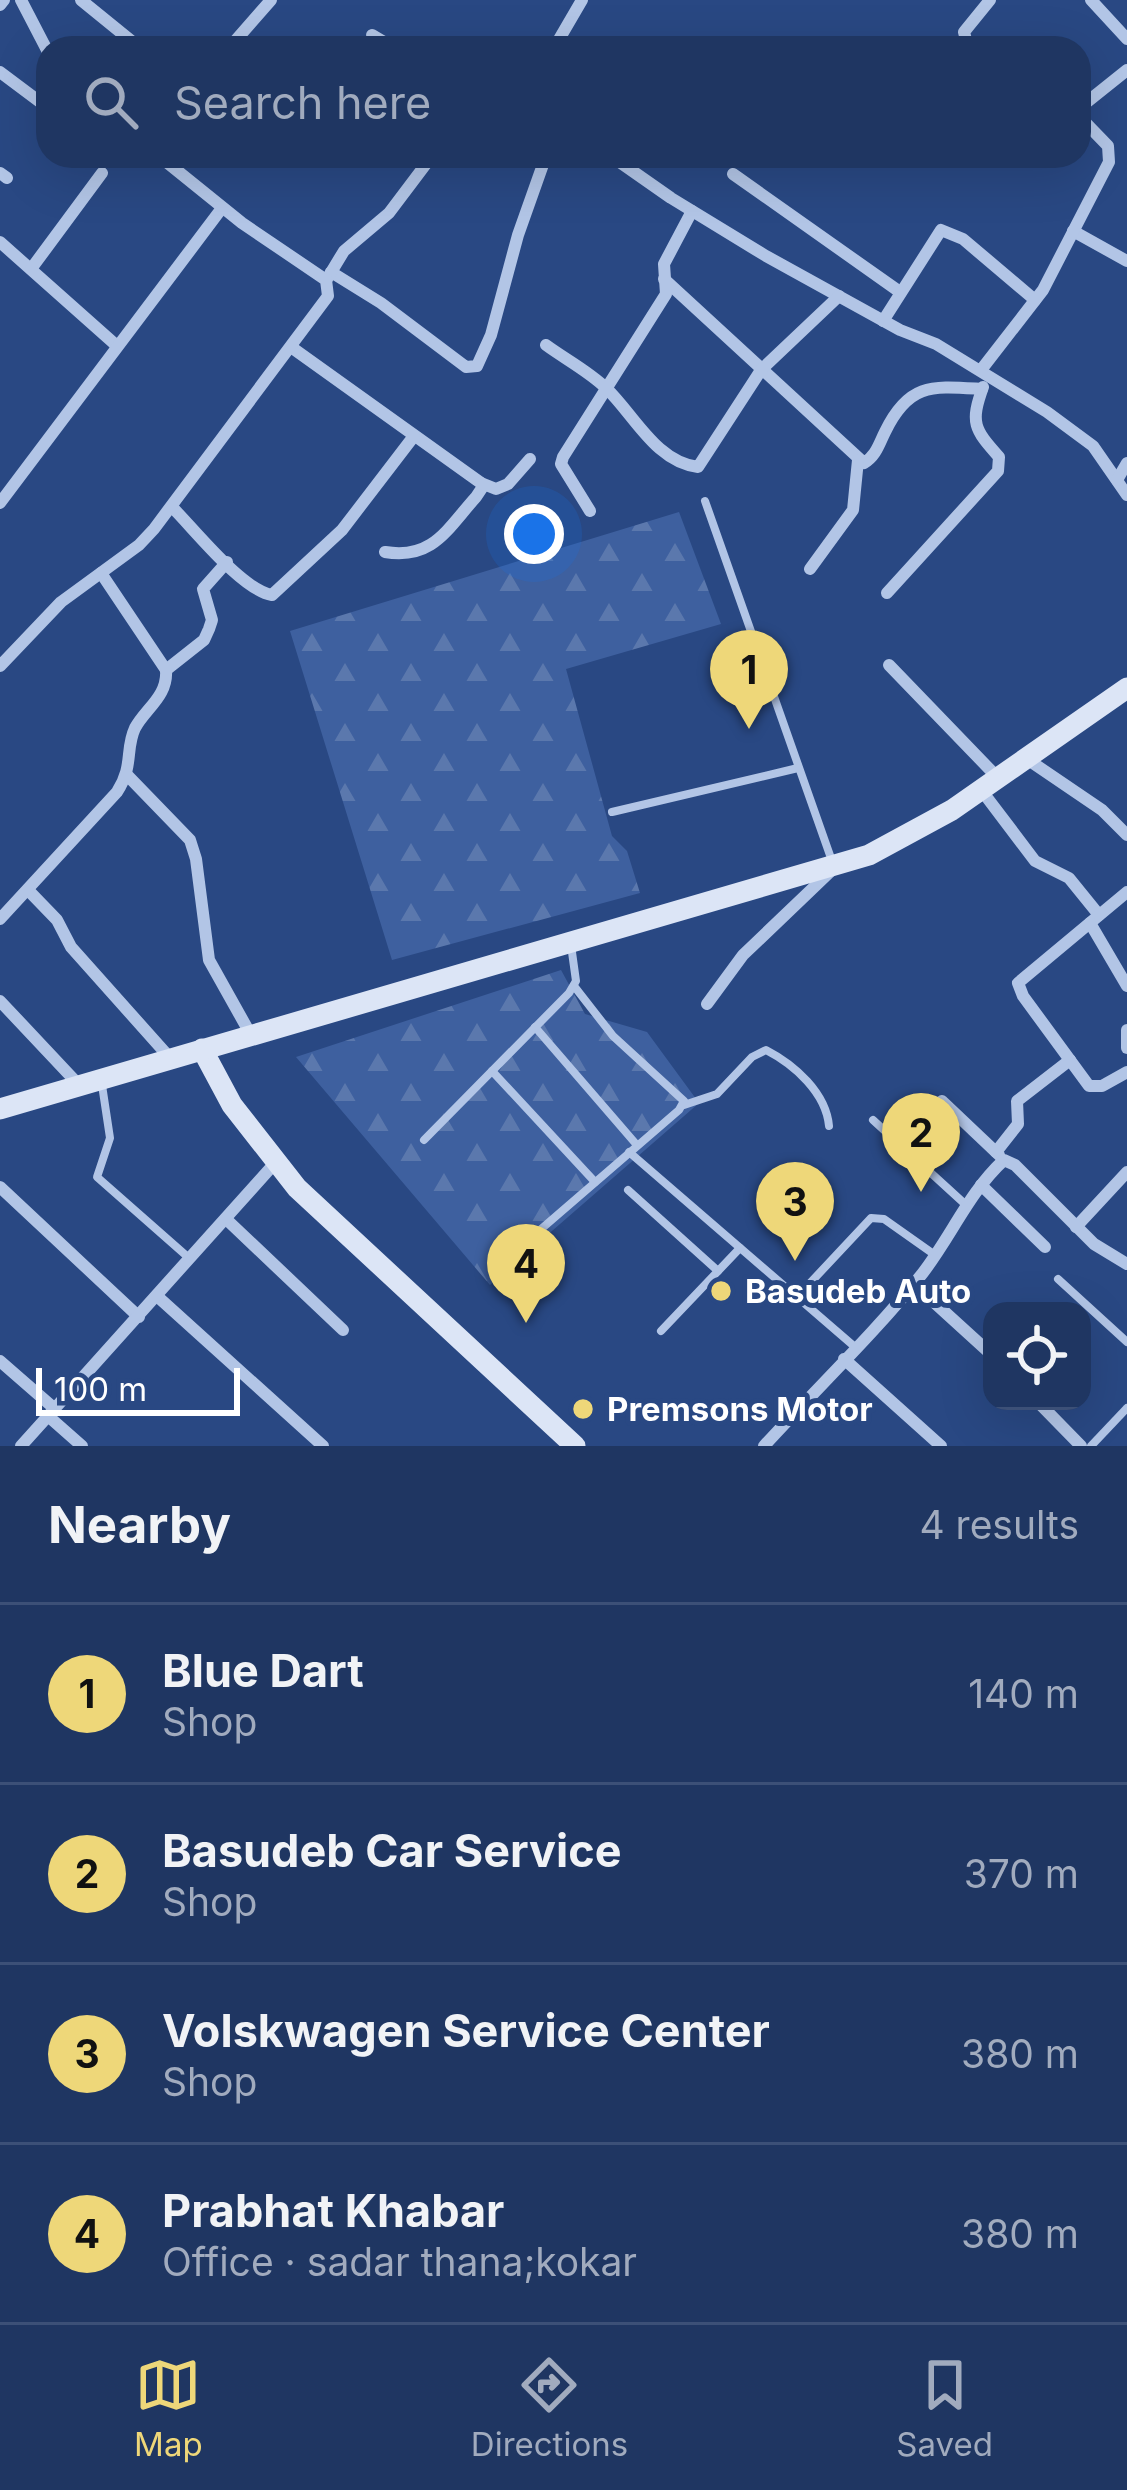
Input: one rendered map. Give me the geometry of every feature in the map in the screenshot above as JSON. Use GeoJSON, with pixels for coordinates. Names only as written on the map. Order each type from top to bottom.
{"type":"FeatureCollection","features":[{"type":"Feature","properties":{"kind":"main road"},"geometry":{"type":"LineString","coordinates":[[0,1109],[834,868],[895,844],[1055,739],[1075,734],[1127,694]]}},
{"type":"Feature","properties":{"kind":"main road"},"geometry":{"type":"LineString","coordinates":[[202,1048],[232,1105],[275,1163],[575,1446]]}},
{"type":"Feature","properties":{"kind":"street"},"geometry":{"type":"LineString","coordinates":[[21,0],[40,36]]}},
{"type":"Feature","properties":{"kind":"street"},"geometry":{"type":"LineString","coordinates":[[81,0],[125,36]]}},
{"type":"Feature","properties":{"kind":"street"},"geometry":{"type":"LineString","coordinates":[[240,36],[272,0]]}},
{"type":"Feature","properties":{"kind":"street"},"geometry":{"type":"LineString","coordinates":[[561,36],[582,0]]}},
{"type":"Feature","properties":{"kind":"street"},"geometry":{"type":"LineString","coordinates":[[965,36],[990,0]]}},
{"type":"Feature","properties":{"kind":"street"},"geometry":{"type":"LineString","coordinates":[[1090,0],[1127,39]]}},
{"type":"Feature","properties":{"kind":"street"},"geometry":{"type":"LineString","coordinates":[[1091,99],[1127,70]]}},
{"type":"Feature","properties":{"kind":"street"},"geometry":{"type":"LineString","coordinates":[[0,73],[36,99]]}},
{"type":"Feature","properties":{"kind":"street"},"geometry":{"type":"LineString","coordinates":[[887,593],[998,470],[1000,457],[980,434],[974,416],[984,372],[1035,300],[1109,163],[1108,146],[1091,128]]}},
{"type":"Feature","properties":{"kind":"street"},"geometry":{"type":"LineString","coordinates":[[174,168],[222,208],[472,369],[482,359],[491,335],[542,168]]}},
{"type":"Feature","properties":{"kind":"street"},"geometry":{"type":"LineString","coordinates":[[0,666],[61,602],[140,545],[328,296],[329,276],[344,250],[389,213],[423,168]]}},
{"type":"Feature","properties":{"kind":"street"},"geometry":{"type":"LineString","coordinates":[[628,168],[839,296],[984,372],[1083,436],[1127,495]]}},
{"type":"Feature","properties":{"kind":"street"},"geometry":{"type":"LineString","coordinates":[[32,269],[102,173]]}},
{"type":"Feature","properties":{"kind":"street"},"geometry":{"type":"LineString","coordinates":[[733,174],[900,292]]}},
{"type":"Feature","properties":{"kind":"street"},"geometry":{"type":"LineString","coordinates":[[0,502],[222,208]]}},
{"type":"Feature","properties":{"kind":"street"},"geometry":{"type":"LineString","coordinates":[[590,511],[562,464],[666,294],[664,264],[692,211]]}},
{"type":"Feature","properties":{"kind":"street"},"geometry":{"type":"LineString","coordinates":[[883,321],[935,234],[946,230],[1035,300]]}},
{"type":"Feature","properties":{"kind":"street"},"geometry":{"type":"LineString","coordinates":[[1073,231],[1127,261]]}},
{"type":"Feature","properties":{"kind":"street"},"geometry":{"type":"LineString","coordinates":[[0,242],[117,346]]}},
{"type":"Feature","properties":{"kind":"street"},"geometry":{"type":"LineString","coordinates":[[664,279],[864,463],[872,458],[892,418],[912,394],[944,387],[982,389]]}},
{"type":"Feature","properties":{"kind":"street"},"geometry":{"type":"LineString","coordinates":[[545,345],[606,388],[652,442],[684,464],[698,467],[761,370],[839,296]]}},
{"type":"Feature","properties":{"kind":"street"},"geometry":{"type":"LineString","coordinates":[[290,347],[481,483],[496,489],[508,484],[530,459]]}},
{"type":"Feature","properties":{"kind":"street"},"geometry":{"type":"LineString","coordinates":[[172,507],[259,592],[277,593],[342,530],[414,436]]}},
{"type":"Feature","properties":{"kind":"street"},"geometry":{"type":"LineString","coordinates":[[810,569],[853,510],[858,460]]}},
{"type":"Feature","properties":{"kind":"street"},"geometry":{"type":"LineString","coordinates":[[1118,480],[1127,463]]}},
{"type":"Feature","properties":{"kind":"street"},"geometry":{"type":"LineString","coordinates":[[385,552],[407,556],[431,546],[476,497],[481,483]]}},
{"type":"Feature","properties":{"kind":"street"},"geometry":{"type":"LineString","coordinates":[[166,670],[204,640],[212,620],[203,589],[227,562]]}},
{"type":"Feature","properties":{"kind":"street"},"geometry":{"type":"LineString","coordinates":[[0,919],[76,840],[128,776],[135,728],[167,682],[166,670],[101,573]]}},
{"type":"Feature","properties":{"kind":"street"},"geometry":{"type":"LineString","coordinates":[[890,665],[990,785],[1026,852],[1069,878],[1127,986]]}},
{"type":"Feature","properties":{"kind":"street"},"geometry":{"type":"LineString","coordinates":[[1027,759],[1102,810],[1127,835]]}},
{"type":"Feature","properties":{"kind":"street"},"geometry":{"type":"LineString","coordinates":[[128,776],[190,840],[209,960],[251,1035]]}},
{"type":"Feature","properties":{"kind":"street"},"geometry":{"type":"LineString","coordinates":[[706,1004],[742,956],[834,868]]}},
{"type":"Feature","properties":{"kind":"street"},"geometry":{"type":"LineString","coordinates":[[28,890],[57,920],[78,955],[170,1058]]}},
{"type":"Feature","properties":{"kind":"street"},"geometry":{"type":"LineString","coordinates":[[1127,892],[1018,983],[1089,1086],[1102,1086],[1127,1072]]}},
{"type":"Feature","properties":{"kind":"street"},"geometry":{"type":"LineString","coordinates":[[1,1004],[90,1083]]}},
{"type":"Feature","properties":{"kind":"street"},"geometry":{"type":"LineString","coordinates":[[1127,1030],[1127,1048]]}},
{"type":"Feature","properties":{"kind":"street"},"geometry":{"type":"LineString","coordinates":[[764,1446],[914,1284],[1000,1156],[1018,1124],[1017,1101],[1070,1060]]}},
{"type":"Feature","properties":{"kind":"street"},"geometry":{"type":"LineString","coordinates":[[942,1101],[1094,1244],[1127,1264]]}},
{"type":"Feature","properties":{"kind":"street"},"geometry":{"type":"LineString","coordinates":[[21,1446],[275,1163]]}},
{"type":"Feature","properties":{"kind":"street"},"geometry":{"type":"LineString","coordinates":[[1076,1227],[1127,1172]]}},
{"type":"Feature","properties":{"kind":"street"},"geometry":{"type":"LineString","coordinates":[[981,1185],[1045,1246]]}},
{"type":"Feature","properties":{"kind":"street"},"geometry":{"type":"LineString","coordinates":[[0,1187],[140,1318]]}},
{"type":"Feature","properties":{"kind":"street"},"geometry":{"type":"LineString","coordinates":[[226,1219],[344,1330]]}},
{"type":"Feature","properties":{"kind":"street"},"geometry":{"type":"LineString","coordinates":[[914,1284],[983,1347]]}},
{"type":"Feature","properties":{"kind":"street"},"geometry":{"type":"LineString","coordinates":[[158,1298],[323,1446]]}},
{"type":"Feature","properties":{"kind":"street"},"geometry":{"type":"LineString","coordinates":[[844,1359],[941,1446]]}},
{"type":"Feature","properties":{"kind":"street"},"geometry":{"type":"LineString","coordinates":[[0,1361],[82,1446]]}},
{"type":"Feature","properties":{"kind":"street"},"geometry":{"type":"LineString","coordinates":[[1046,1410],[1081,1446]]}},
{"type":"Feature","properties":{"kind":"lane"},"geometry":{"type":"LineString","coordinates":[[705,501],[834,868]]}},
{"type":"Feature","properties":{"kind":"lane"},"geometry":{"type":"LineString","coordinates":[[612,812],[798,768]]}},
{"type":"Feature","properties":{"kind":"lane"},"geometry":{"type":"LineString","coordinates":[[571,944],[574,986],[614,1036],[682,1096],[683,1106]]}},
{"type":"Feature","properties":{"kind":"lane"},"geometry":{"type":"LineString","coordinates":[[424,1140],[574,986]]}},
{"type":"Feature","properties":{"kind":"lane"},"geometry":{"type":"LineString","coordinates":[[535,1027],[633,1148],[855,1347]]}},
{"type":"Feature","properties":{"kind":"lane"},"geometry":{"type":"LineString","coordinates":[[540,1230],[683,1106],[717,1094],[752,1057],[766,1050],[808,1082],[825,1105],[829,1126]]}},
{"type":"Feature","properties":{"kind":"lane"},"geometry":{"type":"LineString","coordinates":[[492,1071],[596,1182]]}},
{"type":"Feature","properties":{"kind":"lane"},"geometry":{"type":"LineString","coordinates":[[90,1083],[110,1138],[97,1178],[190,1259]]}},
{"type":"Feature","properties":{"kind":"lane"},"geometry":{"type":"LineString","coordinates":[[873,1120],[967,1205]]}},
{"type":"Feature","properties":{"kind":"lane"},"geometry":{"type":"LineString","coordinates":[[628,1190],[718,1271]]}},
{"type":"Feature","properties":{"kind":"lane"},"geometry":{"type":"LineString","coordinates":[[797,1297],[871,1218],[884,1219],[936,1256]]}},
{"type":"Feature","properties":{"kind":"lane"},"geometry":{"type":"LineString","coordinates":[[661,1331],[740,1248]]}},
{"type":"Feature","properties":{"kind":"lane"},"geometry":{"type":"LineString","coordinates":[[1058,1279],[1127,1342]]}},
{"type":"Feature","properties":{"kind":"lane"},"geometry":{"type":"LineString","coordinates":[[1091,1446],[1127,1408]]}},
{"type":"Feature","properties":{"kind":"green space"},"geometry":{"type":"Polygon","coordinates":[[[679,512],[721,624],[566,669],[612,836],[627,851],[640,893],[392,960],[290,631],[679,512]]]}},
{"type":"Feature","properties":{"kind":"green space"},"geometry":{"type":"Polygon","coordinates":[[[561,970],[585,1014],[647,1032],[699,1103],[490,1285],[296,1057],[561,970]]]}},
{"type":"Feature","properties":{"kind":"place","name":"Blue Dart"},"geometry":{"type":"Point","coordinates":[749,729]}},
{"type":"Feature","properties":{"kind":"place","name":"Basudeb Car Service"},"geometry":{"type":"Point","coordinates":[921,1192]}},
{"type":"Feature","properties":{"kind":"place","name":"Volskwagen Service Center"},"geometry":{"type":"Point","coordinates":[795,1261]}},
{"type":"Feature","properties":{"kind":"place","name":"Basudeb Auto"},"geometry":{"type":"Point","coordinates":[721,1291]}},
{"type":"Feature","properties":{"kind":"place","name":"Prabhat Khabar"},"geometry":{"type":"Point","coordinates":[526,1323]}},
{"type":"Feature","properties":{"kind":"place","name":"Premsons Motor"},"geometry":{"type":"Point","coordinates":[583,1409]}}]}
